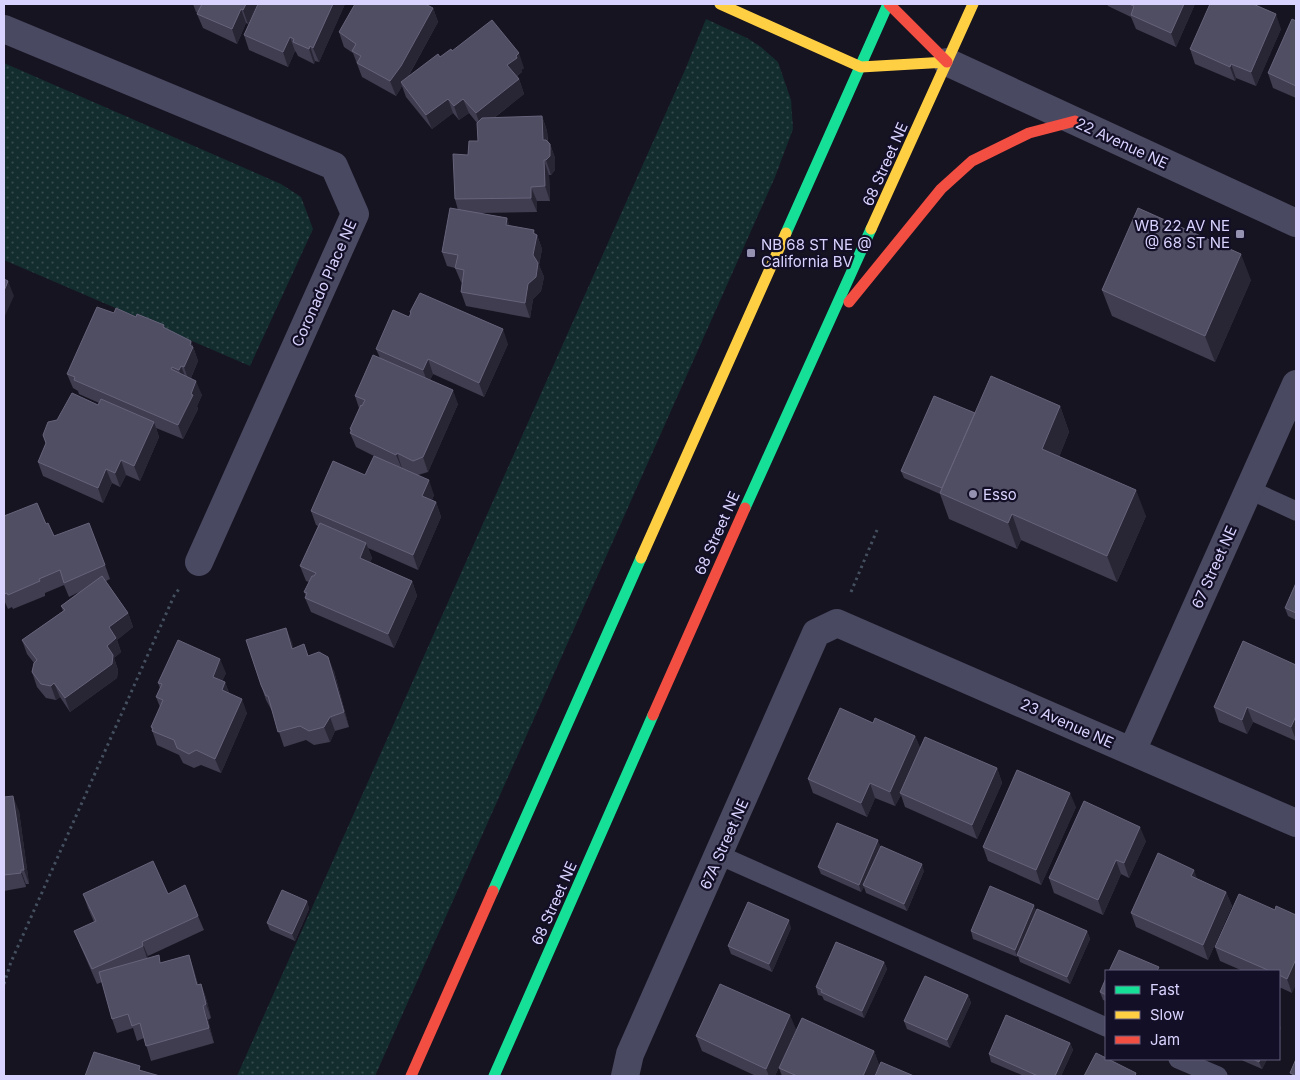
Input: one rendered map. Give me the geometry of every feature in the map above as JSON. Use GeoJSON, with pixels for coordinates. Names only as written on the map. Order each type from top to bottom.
{"type":"FeatureCollection","features":[{"type":"Feature","properties":{"kind":"main road"},"geometry":{"type":"LineString","coordinates":[[720,4],[861,67],[948,62]]}},
{"type":"Feature","properties":{"kind":"main road"},"geometry":{"type":"LineString","coordinates":[[411,1076],[889,4],[948,62]]}},
{"type":"Feature","properties":{"kind":"main road","name":"68 Street NE"},"geometry":{"type":"LineString","coordinates":[[494,1076],[758,477],[973,4]]}},
{"type":"Feature","properties":{"kind":"main road"},"geometry":{"type":"LineString","coordinates":[[827,328],[941,189],[972,161],[1029,133],[1075,121]]}},
{"type":"Feature","properties":{"kind":"street","name":"Coronado Place NE"},"geometry":{"type":"LineString","coordinates":[[4,29],[334,166],[355,214],[198,562]]}},
{"type":"Feature","properties":{"kind":"street","name":"22 Avenue NE"},"geometry":{"type":"LineString","coordinates":[[948,62],[1296,223]]}},
{"type":"Feature","properties":{"kind":"street","name":"67 Street NE"},"geometry":{"type":"LineString","coordinates":[[1132,751],[1296,384]]}},
{"type":"Feature","properties":{"kind":"street","name":"23 Avenue NE"},"geometry":{"type":"LineString","coordinates":[[838,623],[1296,823]]}},
{"type":"Feature","properties":{"kind":"street","name":"67A Street NE"},"geometry":{"type":"LineString","coordinates":[[625,1076],[630,1054],[816,633],[838,623]]}},
{"type":"Feature","properties":{"kind":"lane"},"geometry":{"type":"LineString","coordinates":[[1248,490],[1296,511]]}},
{"type":"Feature","properties":{"kind":"lane"},"geometry":{"type":"LineString","coordinates":[[719,855],[1105,1027]]}},
{"type":"Feature","properties":{"kind":"lane"},"geometry":{"type":"LineString","coordinates":[[1180,1060],[1218,1076]]}},
{"type":"Feature","properties":{"kind":"path"},"geometry":{"type":"LineString","coordinates":[[849,595],[876,530]]}},
{"type":"Feature","properties":{"kind":"path"},"geometry":{"type":"LineString","coordinates":[[4,984],[11,962],[174,596],[198,562]]}},
{"type":"Feature","properties":{"kind":"green space"},"geometry":{"type":"Polygon","coordinates":[[[706,19],[747,38],[778,62],[791,100],[793,129],[775,177],[375,1076],[237,1076],[685,70],[706,19]]]}},
{"type":"Feature","properties":{"kind":"green space"},"geometry":{"type":"Polygon","coordinates":[[[4,63],[281,184],[301,197],[313,229],[250,366],[4,260],[4,63]]]}},
{"type":"Feature","properties":{"kind":"building"},"geometry":{"type":"Polygon","coordinates":[[[202,4],[246,4],[243,10],[241,9],[232,29],[197,14],[202,4]]]}},
{"type":"Feature","properties":{"kind":"building"},"geometry":{"type":"Polygon","coordinates":[[[258,4],[333,4],[313,48],[310,46],[309,49],[293,42],[294,39],[290,37],[283,52],[244,35],[258,4]]]}},
{"type":"Feature","properties":{"kind":"building"},"geometry":{"type":"Polygon","coordinates":[[[355,4],[425,4],[433,8],[401,66],[390,81],[357,63],[361,56],[352,51],[356,44],[339,32],[355,4]]]}},
{"type":"Feature","properties":{"kind":"building"},"geometry":{"type":"Polygon","coordinates":[[[1129,4],[1184,4],[1171,33],[1131,15],[1134,6],[1129,4]]]}},
{"type":"Feature","properties":{"kind":"building"},"geometry":{"type":"Polygon","coordinates":[[[1210,4],[1253,4],[1276,14],[1251,72],[1231,64],[1230,67],[1190,49],[1210,4]]]}},
{"type":"Feature","properties":{"kind":"building"},"geometry":{"type":"Polygon","coordinates":[[[1292,19],[1296,21],[1296,86],[1268,73],[1292,19]]]}},
{"type":"Feature","properties":{"kind":"building"},"geometry":{"type":"Polygon","coordinates":[[[492,20],[519,53],[516,56],[517,58],[507,65],[519,79],[476,113],[463,99],[454,106],[448,99],[426,115],[401,82],[438,54],[440,57],[451,49],[452,51],[492,20]]]}},
{"type":"Feature","properties":{"kind":"building"},"geometry":{"type":"Polygon","coordinates":[[[542,116],[543,140],[550,144],[550,156],[544,160],[545,186],[531,187],[531,198],[455,199],[453,154],[468,155],[469,141],[478,141],[477,123],[482,118],[542,116]]]}},
{"type":"Feature","properties":{"kind":"building"},"geometry":{"type":"Polygon","coordinates":[[[450,208],[507,218],[506,225],[534,230],[533,233],[537,235],[533,255],[538,263],[536,277],[528,284],[525,303],[461,292],[464,270],[455,268],[458,255],[442,252],[450,208]]]}},
{"type":"Feature","properties":{"kind":"building"},"geometry":{"type":"Polygon","coordinates":[[[1138,208],[1241,254],[1205,336],[1102,290],[1138,208]]]}},
{"type":"Feature","properties":{"kind":"building"},"geometry":{"type":"Polygon","coordinates":[[[4,279],[8,281],[4,291],[4,279]]]}},
{"type":"Feature","properties":{"kind":"building"},"geometry":{"type":"Polygon","coordinates":[[[420,293],[503,329],[479,383],[428,359],[423,370],[376,349],[393,310],[409,317],[420,293]]]}},
{"type":"Feature","properties":{"kind":"building"},"geometry":{"type":"Polygon","coordinates":[[[97,307],[114,313],[116,308],[136,317],[137,314],[164,325],[163,327],[191,341],[190,345],[193,347],[184,367],[181,366],[179,370],[172,367],[171,369],[196,381],[191,394],[193,395],[178,425],[74,380],[75,377],[67,374],[97,307]]]}},
{"type":"Feature","properties":{"kind":"building"},"geometry":{"type":"Polygon","coordinates":[[[373,355],[453,390],[423,457],[413,461],[350,433],[352,430],[350,429],[365,400],[355,396],[373,355]]]}},
{"type":"Feature","properties":{"kind":"building"},"geometry":{"type":"Polygon","coordinates":[[[991,376],[1060,406],[1042,449],[1136,490],[1107,556],[1012,514],[1008,523],[940,493],[991,376]]]}},
{"type":"Feature","properties":{"kind":"building"},"geometry":{"type":"Polygon","coordinates":[[[72,393],[98,405],[101,399],[154,422],[134,466],[121,460],[115,473],[106,469],[98,488],[38,462],[46,443],[43,435],[48,422],[57,420],[72,393]]]}},
{"type":"Feature","properties":{"kind":"building"},"geometry":{"type":"Polygon","coordinates":[[[934,396],[975,413],[942,488],[901,471],[934,396]]]}},
{"type":"Feature","properties":{"kind":"building"},"geometry":{"type":"Polygon","coordinates":[[[374,456],[429,480],[422,496],[436,502],[413,555],[311,511],[333,461],[365,475],[374,456]]]}},
{"type":"Feature","properties":{"kind":"building"},"geometry":{"type":"Polygon","coordinates":[[[37,503],[46,524],[48,523],[54,536],[89,523],[105,565],[64,583],[60,570],[8,595],[7,593],[4,594],[4,516],[37,503]]]}},
{"type":"Feature","properties":{"kind":"building"},"geometry":{"type":"Polygon","coordinates":[[[320,523],[366,543],[360,558],[412,581],[388,634],[305,598],[307,593],[304,592],[312,576],[316,573],[300,566],[320,523]]]}},
{"type":"Feature","properties":{"kind":"building"},"geometry":{"type":"Polygon","coordinates":[[[102,576],[128,613],[109,627],[116,638],[107,646],[113,655],[112,664],[65,698],[54,683],[51,686],[41,684],[32,672],[34,663],[37,660],[22,640],[65,610],[61,606],[102,576]]]}},
{"type":"Feature","properties":{"kind":"building"},"geometry":{"type":"Polygon","coordinates":[[[1296,583],[1296,613],[1285,608],[1296,583]]]}},
{"type":"Feature","properties":{"kind":"building"},"geometry":{"type":"Polygon","coordinates":[[[286,628],[292,649],[304,644],[308,656],[319,652],[328,657],[344,712],[330,717],[324,727],[309,731],[300,726],[278,732],[268,696],[266,696],[261,685],[246,640],[286,628]]]}},
{"type":"Feature","properties":{"kind":"building"},"geometry":{"type":"Polygon","coordinates":[[[178,640],[220,659],[213,677],[225,682],[222,690],[242,699],[215,759],[196,750],[189,754],[177,748],[174,740],[152,731],[153,728],[151,727],[163,700],[156,697],[162,684],[158,683],[178,640]]]}},
{"type":"Feature","properties":{"kind":"building"},"geometry":{"type":"Polygon","coordinates":[[[1243,641],[1296,665],[1296,716],[1291,727],[1247,707],[1242,720],[1214,707],[1243,641]]]}},
{"type":"Feature","properties":{"kind":"building"},"geometry":{"type":"Polygon","coordinates":[[[840,708],[873,723],[875,718],[915,736],[890,792],[870,783],[861,803],[808,779],[840,708]]]}},
{"type":"Feature","properties":{"kind":"building"},"geometry":{"type":"Polygon","coordinates":[[[925,737],[997,768],[972,825],[900,793],[925,737]]]}},
{"type":"Feature","properties":{"kind":"building"},"geometry":{"type":"Polygon","coordinates":[[[1017,770],[1070,793],[1036,870],[983,847],[1017,770]]]}},
{"type":"Feature","properties":{"kind":"building"},"geometry":{"type":"Polygon","coordinates":[[[13,796],[24,870],[21,870],[21,873],[4,875],[4,797],[13,796]]]}},
{"type":"Feature","properties":{"kind":"building"},"geometry":{"type":"Polygon","coordinates":[[[1084,801],[1140,827],[1124,863],[1116,860],[1098,900],[1049,878],[1084,801]]]}},
{"type":"Feature","properties":{"kind":"building"},"geometry":{"type":"Polygon","coordinates":[[[837,823],[878,840],[859,885],[818,867],[837,823]]]}},
{"type":"Feature","properties":{"kind":"building"},"geometry":{"type":"Polygon","coordinates":[[[881,846],[922,864],[904,904],[863,885],[881,846]]]}},
{"type":"Feature","properties":{"kind":"building"},"geometry":{"type":"Polygon","coordinates":[[[1158,853],[1194,870],[1191,876],[1226,892],[1203,945],[1131,913],[1158,853]]]}},
{"type":"Feature","properties":{"kind":"building"},"geometry":{"type":"Polygon","coordinates":[[[153,861],[168,894],[185,885],[198,916],[142,942],[143,946],[92,969],[74,931],[96,921],[83,894],[153,861]]]}},
{"type":"Feature","properties":{"kind":"building"},"geometry":{"type":"Polygon","coordinates":[[[990,886],[1034,905],[1015,950],[971,931],[990,886]]]}},
{"type":"Feature","properties":{"kind":"building"},"geometry":{"type":"Polygon","coordinates":[[[282,890],[307,901],[292,934],[267,923],[282,890]]]}},
{"type":"Feature","properties":{"kind":"building"},"geometry":{"type":"Polygon","coordinates":[[[1239,894],[1275,910],[1276,906],[1296,915],[1296,959],[1287,979],[1280,976],[1280,970],[1268,970],[1215,947],[1239,894]]]}},
{"type":"Feature","properties":{"kind":"building"},"geometry":{"type":"Polygon","coordinates":[[[748,902],[789,920],[769,964],[728,946],[748,902]]]}},
{"type":"Feature","properties":{"kind":"building"},"geometry":{"type":"Polygon","coordinates":[[[1037,909],[1087,931],[1067,977],[1017,955],[1037,909]]]}},
{"type":"Feature","properties":{"kind":"building"},"geometry":{"type":"Polygon","coordinates":[[[836,942],[884,962],[862,1011],[821,992],[822,990],[816,987],[836,942]]]}},
{"type":"Feature","properties":{"kind":"building"},"geometry":{"type":"Polygon","coordinates":[[[1119,950],[1159,967],[1158,970],[1109,970],[1119,950]]]}},
{"type":"Feature","properties":{"kind":"building"},"geometry":{"type":"Polygon","coordinates":[[[159,955],[160,963],[189,955],[197,985],[201,984],[206,1004],[203,1006],[209,1028],[146,1046],[140,1023],[132,1026],[128,1014],[112,1019],[99,972],[159,955]]]}},
{"type":"Feature","properties":{"kind":"building"},"geometry":{"type":"Polygon","coordinates":[[[925,976],[968,995],[947,1040],[904,1021],[925,976]]]}},
{"type":"Feature","properties":{"kind":"building"},"geometry":{"type":"Polygon","coordinates":[[[1105,980],[1105,994],[1100,992],[1105,980]]]}},
{"type":"Feature","properties":{"kind":"building"},"geometry":{"type":"Polygon","coordinates":[[[720,984],[790,1015],[766,1069],[696,1036],[720,984]]]}},
{"type":"Feature","properties":{"kind":"building"},"geometry":{"type":"Polygon","coordinates":[[[1006,1015],[1070,1043],[1055,1076],[1038,1076],[989,1054],[1006,1015]]]}},
{"type":"Feature","properties":{"kind":"building"},"geometry":{"type":"Polygon","coordinates":[[[802,1018],[874,1051],[863,1076],[797,1076],[779,1068],[802,1018]]]}},
{"type":"Feature","properties":{"kind":"building"},"geometry":{"type":"Polygon","coordinates":[[[94,1052],[140,1066],[139,1070],[160,1076],[85,1076],[94,1052]]]}},
{"type":"Feature","properties":{"kind":"building"},"geometry":{"type":"Polygon","coordinates":[[[1096,1053],[1105,1058],[1105,1060],[1110,1060],[1136,1073],[1135,1076],[1084,1076],[1096,1053]]]}},
{"type":"Feature","properties":{"kind":"building"},"geometry":{"type":"Polygon","coordinates":[[[1296,1059],[1296,1076],[1290,1073],[1296,1059]]]}},
{"type":"Feature","properties":{"kind":"building"},"geometry":{"type":"Polygon","coordinates":[[[881,1062],[914,1076],[875,1076],[881,1062]]]}},
{"type":"Feature","properties":{"kind":"traffic: fast"},"geometry":{"type":"LineString","coordinates":[[786,233],[888,4]]}},
{"type":"Feature","properties":{"kind":"traffic: fast"},"geometry":{"type":"LineString","coordinates":[[745,508],[871,229]]}},
{"type":"Feature","properties":{"kind":"traffic: fast"},"geometry":{"type":"LineString","coordinates":[[493,891],[641,558]]}},
{"type":"Feature","properties":{"kind":"traffic: fast"},"geometry":{"type":"LineString","coordinates":[[494,1076],[653,715]]}},
{"type":"Feature","properties":{"kind":"traffic: slow"},"geometry":{"type":"LineString","coordinates":[[720,4],[861,67],[947,62]]}},
{"type":"Feature","properties":{"kind":"traffic: slow"},"geometry":{"type":"LineString","coordinates":[[871,229],[973,4]]}},
{"type":"Feature","properties":{"kind":"traffic: slow"},"geometry":{"type":"LineString","coordinates":[[641,558],[786,233]]}},
{"type":"Feature","properties":{"kind":"traffic: jam"},"geometry":{"type":"LineString","coordinates":[[889,4],[947,62]]}},
{"type":"Feature","properties":{"kind":"traffic: jam"},"geometry":{"type":"LineString","coordinates":[[849,302],[941,189],[972,161],[1029,133],[1075,121]]}},
{"type":"Feature","properties":{"kind":"traffic: jam"},"geometry":{"type":"LineString","coordinates":[[653,715],[745,508]]}},
{"type":"Feature","properties":{"kind":"traffic: jam"},"geometry":{"type":"LineString","coordinates":[[411,1076],[493,891]]}},
{"type":"Feature","properties":{"kind":"place","name":"WB 22 AV NE @ 68 ST NE"},"geometry":{"type":"Point","coordinates":[1240,234]}},
{"type":"Feature","properties":{"kind":"place","name":"NB 68 ST NE @ California BV"},"geometry":{"type":"Point","coordinates":[751,253]}},
{"type":"Feature","properties":{"kind":"place","name":"Esso"},"geometry":{"type":"Point","coordinates":[973,494]}}]}
